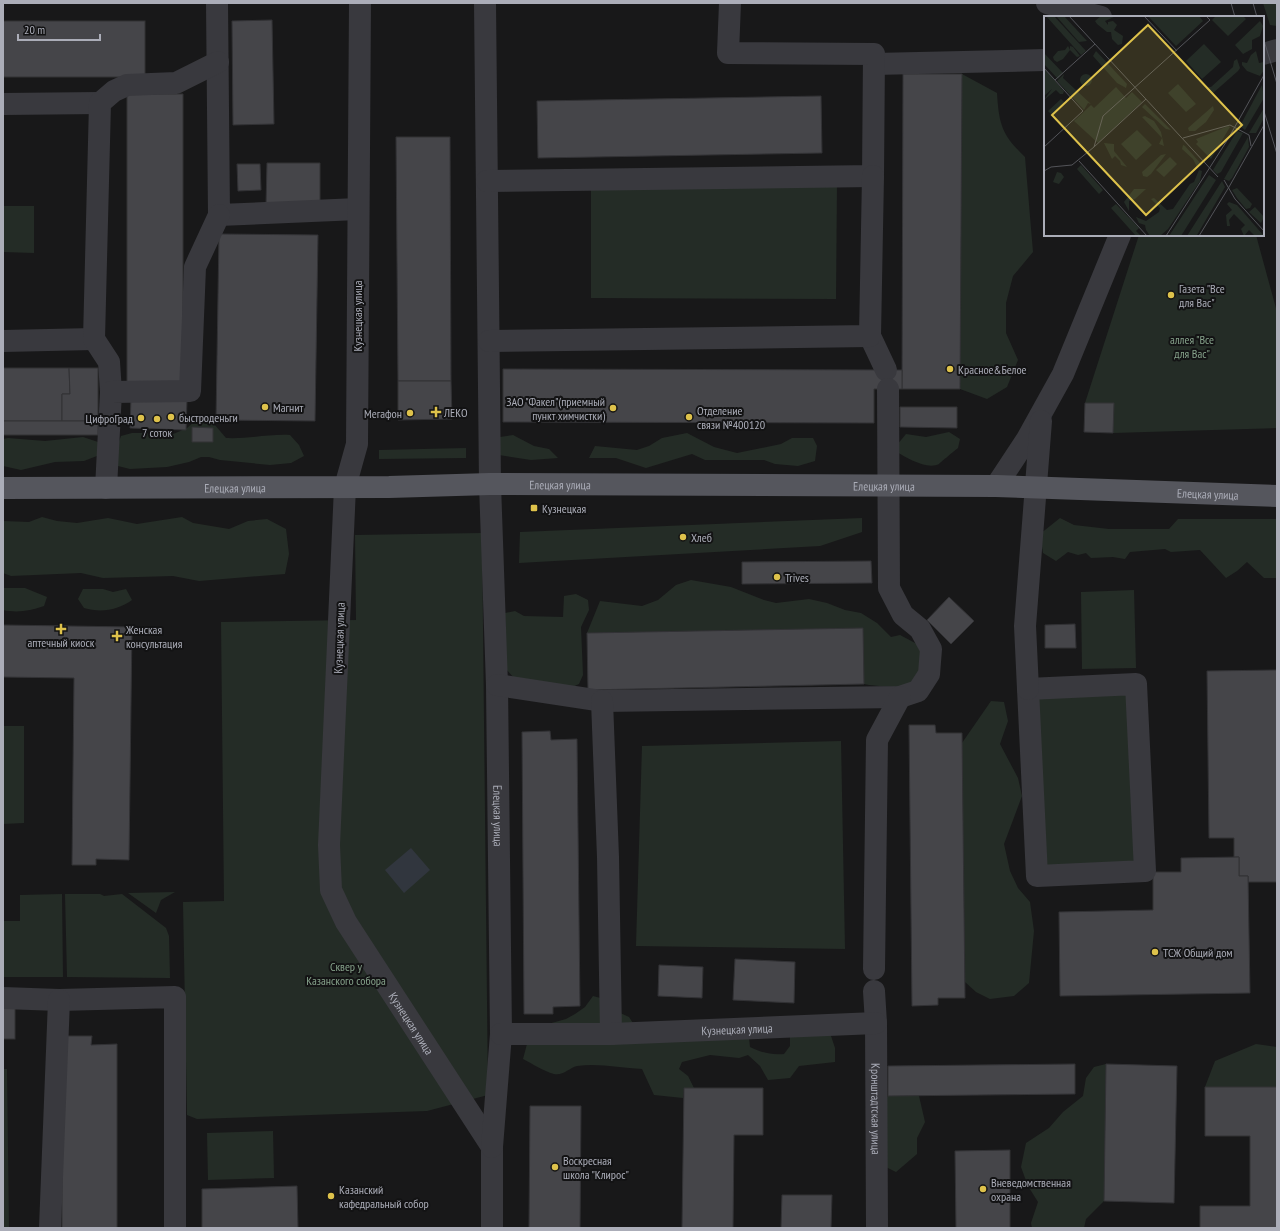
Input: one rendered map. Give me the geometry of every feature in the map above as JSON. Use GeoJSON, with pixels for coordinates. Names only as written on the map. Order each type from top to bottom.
{"type":"FeatureCollection","features":[{"type":"Feature","properties":{"kind":"main road","name":"Елецкая улица"},"geometry":{"type":"LineString","coordinates":[[3,488],[345,487],[490,484],[888,487],[996,486],[1277,496]]}},
{"type":"Feature","properties":{"kind":"street"},"geometry":{"type":"LineString","coordinates":[[111,392],[190,390],[195,267],[219,215],[217,3]]}},
{"type":"Feature","properties":{"kind":"street","name":"Кузнецкая улица"},"geometry":{"type":"LineString","coordinates":[[360,3],[357,444],[345,487],[329,845],[331,890],[346,922],[492,1146]]}},
{"type":"Feature","properties":{"kind":"street"},"geometry":{"type":"LineString","coordinates":[[485,3],[490,484]]}},
{"type":"Feature","properties":{"kind":"street"},"geometry":{"type":"LineString","coordinates":[[497,685],[602,700],[900,697],[918,691],[929,674],[931,649],[920,629],[903,615],[889,588],[887,379],[870,336],[874,54],[728,53],[730,3]]}},
{"type":"Feature","properties":{"kind":"street"},"geometry":{"type":"LineString","coordinates":[[1047,3],[1097,16]]}},
{"type":"Feature","properties":{"kind":"street"},"geometry":{"type":"LineString","coordinates":[[1098,3],[1101,16]]}},
{"type":"Feature","properties":{"kind":"street"},"geometry":{"type":"LineString","coordinates":[[1264,54],[1277,50]]}},
{"type":"Feature","properties":{"kind":"street"},"geometry":{"type":"LineString","coordinates":[[874,64],[1044,60]]}},
{"type":"Feature","properties":{"kind":"street"},"geometry":{"type":"LineString","coordinates":[[3,104],[100,103],[114,91],[127,84],[176,83],[218,62]]}},
{"type":"Feature","properties":{"kind":"street"},"geometry":{"type":"LineString","coordinates":[[100,103],[94,339],[109,362],[111,392],[106,488]]}},
{"type":"Feature","properties":{"kind":"street"},"geometry":{"type":"LineString","coordinates":[[487,181],[873,176]]}},
{"type":"Feature","properties":{"kind":"street"},"geometry":{"type":"LineString","coordinates":[[219,215],[358,209]]}},
{"type":"Feature","properties":{"kind":"street"},"geometry":{"type":"LineString","coordinates":[[996,486],[1042,414],[1063,374],[1120,236]]}},
{"type":"Feature","properties":{"kind":"street"},"geometry":{"type":"LineString","coordinates":[[489,341],[870,336]]}},
{"type":"Feature","properties":{"kind":"street"},"geometry":{"type":"LineString","coordinates":[[3,341],[94,339]]}},
{"type":"Feature","properties":{"kind":"street"},"geometry":{"type":"LineString","coordinates":[[1028,689],[1136,684],[1145,871],[1037,876],[1028,689],[1025,626],[1042,414]]}},
{"type":"Feature","properties":{"kind":"street","name":"Елецкая улица"},"geometry":{"type":"LineString","coordinates":[[490,484],[497,685],[501,1034],[492,1146]]}},
{"type":"Feature","properties":{"kind":"street","name":"Кронштадтская улица"},"geometry":{"type":"LineString","coordinates":[[877,1228],[876,1023],[874,980],[877,740],[900,697]]}},
{"type":"Feature","properties":{"kind":"street"},"geometry":{"type":"LineString","coordinates":[[602,700],[608,858],[611,1034]]}},
{"type":"Feature","properties":{"kind":"street"},"geometry":{"type":"LineString","coordinates":[[3,998],[59,1000],[175,997],[175,1228]]}},
{"type":"Feature","properties":{"kind":"street"},"geometry":{"type":"LineString","coordinates":[[50,1228],[59,1000]]}},
{"type":"Feature","properties":{"kind":"street","name":"Кузнецкая улица"},"geometry":{"type":"LineString","coordinates":[[501,1034],[611,1034],[876,1023]]}},
{"type":"Feature","properties":{"kind":"street"},"geometry":{"type":"LineString","coordinates":[[492,1146],[492,1228]]}},
{"type":"Feature","properties":{"kind":"green space"},"geometry":{"type":"Polygon","coordinates":[[[1263,3],[1277,3],[1277,26],[1270,25],[1263,3]]]}},
{"type":"Feature","properties":{"kind":"green space"},"geometry":{"type":"Polygon","coordinates":[[[962,74],[997,93],[999,113],[1003,129],[1011,142],[1025,157],[1033,252],[1013,276],[1006,303],[1006,333],[1018,360],[1007,387],[987,399],[960,389],[962,74]]]}},
{"type":"Feature","properties":{"kind":"green space"},"geometry":{"type":"Polygon","coordinates":[[[591,181],[837,182],[836,299],[591,298],[591,181]]]}},
{"type":"Feature","properties":{"kind":"green space"},"geometry":{"type":"Polygon","coordinates":[[[3,206],[34,206],[34,253],[3,252],[3,206]]]}},
{"type":"Feature","properties":{"kind":"green space","name":"аллея \"Все для Вас\""},"geometry":{"type":"Polygon","coordinates":[[[1139,236],[1256,236],[1277,312],[1277,428],[1113,433],[1113,403],[1085,403],[1139,236]]]}},
{"type":"Feature","properties":{"kind":"green space"},"geometry":{"type":"Polygon","coordinates":[[[209,418],[226,438],[290,435],[299,445],[304,456],[291,463],[270,465],[201,457],[189,462],[167,467],[130,469],[114,465],[115,452],[121,436],[132,433],[171,435],[187,428],[195,421],[209,418]]]}},
{"type":"Feature","properties":{"kind":"green space"},"geometry":{"type":"Polygon","coordinates":[[[949,432],[960,439],[958,448],[939,464],[929,466],[912,460],[897,452],[897,445],[906,434],[926,437],[949,432]]]}},
{"type":"Feature","properties":{"kind":"green space"},"geometry":{"type":"Polygon","coordinates":[[[687,433],[714,447],[737,453],[781,444],[792,438],[813,438],[817,446],[815,461],[798,466],[775,464],[764,460],[705,460],[692,454],[646,468],[616,458],[589,458],[595,446],[637,450],[649,446],[662,438],[687,433]]]}},
{"type":"Feature","properties":{"kind":"green space"},"geometry":{"type":"Polygon","coordinates":[[[513,435],[534,446],[549,449],[558,458],[531,460],[499,455],[500,437],[513,435]]]}},
{"type":"Feature","properties":{"kind":"green space"},"geometry":{"type":"Polygon","coordinates":[[[83,437],[98,442],[102,454],[84,461],[55,462],[21,470],[3,466],[3,439],[8,438],[45,441],[83,437]]]}},
{"type":"Feature","properties":{"kind":"green space"},"geometry":{"type":"Polygon","coordinates":[[[466,448],[466,458],[379,459],[379,450],[466,448]]]}},
{"type":"Feature","properties":{"kind":"green space"},"geometry":{"type":"Polygon","coordinates":[[[42,517],[57,521],[77,523],[108,518],[137,524],[182,517],[193,523],[229,529],[248,521],[267,519],[286,529],[289,554],[285,574],[199,581],[173,576],[103,578],[81,573],[11,576],[3,573],[3,521],[29,522],[42,517]]]}},
{"type":"Feature","properties":{"kind":"green space"},"geometry":{"type":"Polygon","coordinates":[[[862,518],[862,532],[820,546],[519,563],[520,532],[862,518]]]}},
{"type":"Feature","properties":{"kind":"green space"},"geometry":{"type":"Polygon","coordinates":[[[1060,518],[1074,525],[1109,529],[1169,529],[1178,519],[1277,519],[1277,578],[1264,578],[1247,562],[1226,578],[1200,550],[1171,552],[1165,549],[1130,552],[1125,559],[1113,557],[1091,558],[1086,553],[1078,555],[1068,552],[1056,561],[1043,553],[1040,534],[1060,518]]]}},
{"type":"Feature","properties":{"kind":"green space","name":"Сквер у Казанского собора"},"geometry":{"type":"Polygon","coordinates":[[[482,533],[488,1095],[427,1111],[197,1119],[187,1115],[183,902],[224,901],[221,622],[356,620],[355,535],[482,533]]]}},
{"type":"Feature","properties":{"kind":"green space"},"geometry":{"type":"Polygon","coordinates":[[[691,580],[731,587],[776,603],[809,599],[827,603],[845,610],[861,613],[877,623],[891,637],[900,635],[917,644],[924,659],[920,678],[904,688],[864,684],[863,628],[587,633],[600,601],[642,606],[658,600],[676,585],[691,580]]]}},
{"type":"Feature","properties":{"kind":"green space"},"geometry":{"type":"Polygon","coordinates":[[[3,588],[25,588],[47,597],[44,606],[39,608],[18,611],[3,610],[3,588]]]}},
{"type":"Feature","properties":{"kind":"green space"},"geometry":{"type":"Polygon","coordinates":[[[83,589],[103,589],[113,592],[126,589],[132,600],[109,610],[90,610],[84,608],[78,599],[83,589]]]}},
{"type":"Feature","properties":{"kind":"green space"},"geometry":{"type":"Polygon","coordinates":[[[1134,590],[1136,668],[1082,669],[1081,592],[1134,590]]]}},
{"type":"Feature","properties":{"kind":"green space"},"geometry":{"type":"Polygon","coordinates":[[[576,594],[588,600],[589,610],[581,627],[583,675],[579,684],[568,689],[514,678],[506,669],[505,613],[515,611],[524,616],[563,617],[564,596],[576,594]]]}},
{"type":"Feature","properties":{"kind":"green space"},"geometry":{"type":"Polygon","coordinates":[[[1130,690],[1139,865],[1042,871],[1034,695],[1130,690]]]}},
{"type":"Feature","properties":{"kind":"green space"},"geometry":{"type":"Polygon","coordinates":[[[991,701],[1004,702],[1008,721],[1000,744],[1018,778],[1022,796],[1004,844],[1010,871],[1018,888],[1030,902],[1034,931],[1029,983],[1014,996],[990,999],[976,992],[965,982],[962,743],[991,701]]]}},
{"type":"Feature","properties":{"kind":"green space"},"geometry":{"type":"Polygon","coordinates":[[[3,726],[24,726],[24,823],[3,824],[3,726]]]}},
{"type":"Feature","properties":{"kind":"green space"},"geometry":{"type":"Polygon","coordinates":[[[841,741],[845,949],[636,946],[642,746],[841,741]]]}},
{"type":"Feature","properties":{"kind":"green space"},"geometry":{"type":"Polygon","coordinates":[[[175,892],[161,900],[156,913],[128,893],[175,892]]]}},
{"type":"Feature","properties":{"kind":"green space"},"geometry":{"type":"Polygon","coordinates":[[[62,894],[63,977],[3,977],[3,921],[20,921],[20,895],[62,894]]]}},
{"type":"Feature","properties":{"kind":"green space"},"geometry":{"type":"Polygon","coordinates":[[[65,894],[100,894],[104,896],[122,894],[166,928],[169,936],[170,978],[67,977],[65,894]]]}},
{"type":"Feature","properties":{"kind":"green space"},"geometry":{"type":"Polygon","coordinates":[[[593,996],[604,999],[616,1011],[629,1017],[640,1034],[749,1038],[750,1047],[771,1054],[784,1054],[790,1046],[790,1030],[830,1033],[835,1048],[835,1062],[799,1066],[790,1078],[768,1080],[760,1066],[748,1055],[739,1058],[710,1055],[682,1062],[679,1069],[688,1076],[694,1088],[684,1088],[683,1098],[654,1095],[642,1069],[585,1065],[571,1068],[563,1073],[554,1074],[523,1059],[527,1044],[548,1024],[566,1019],[575,1014],[585,1007],[593,996]]]}},
{"type":"Feature","properties":{"kind":"green space"},"geometry":{"type":"Polygon","coordinates":[[[1256,1044],[1277,1047],[1277,1087],[1205,1087],[1215,1061],[1256,1044]]]}},
{"type":"Feature","properties":{"kind":"green space"},"geometry":{"type":"Polygon","coordinates":[[[1106,1064],[1104,1201],[1086,1219],[1084,1228],[1032,1228],[1031,1223],[1038,1202],[1028,1186],[1021,1167],[1026,1143],[1049,1128],[1063,1112],[1083,1096],[1086,1078],[1094,1067],[1106,1064]]]}},
{"type":"Feature","properties":{"kind":"green space"},"geometry":{"type":"Polygon","coordinates":[[[3,1069],[7,1069],[9,1228],[3,1228],[3,1069]]]}},
{"type":"Feature","properties":{"kind":"green space"},"geometry":{"type":"Polygon","coordinates":[[[888,1096],[919,1096],[925,1122],[917,1138],[917,1154],[896,1172],[884,1166],[876,1100],[888,1096]]]}},
{"type":"Feature","properties":{"kind":"green space"},"geometry":{"type":"Polygon","coordinates":[[[273,1131],[274,1178],[208,1180],[207,1133],[273,1131]]]}},
{"type":"Feature","properties":{"kind":"shaded area"},"geometry":{"type":"Polygon","coordinates":[[[411,848],[430,870],[404,893],[385,870],[411,848]]]}},
{"type":"Feature","properties":{"kind":"building"},"geometry":{"type":"Polygon","coordinates":[[[272,20],[274,124],[233,125],[232,21],[272,20]]]}},
{"type":"Feature","properties":{"kind":"building"},"geometry":{"type":"Polygon","coordinates":[[[3,21],[145,21],[145,77],[3,77],[3,21]]]}},
{"type":"Feature","properties":{"kind":"building"},"geometry":{"type":"Polygon","coordinates":[[[903,74],[962,74],[960,389],[902,389],[903,74]]]}},
{"type":"Feature","properties":{"kind":"building"},"geometry":{"type":"Polygon","coordinates":[[[127,77],[144,94],[183,94],[183,384],[127,384],[127,77]]]}},
{"type":"Feature","properties":{"kind":"building"},"geometry":{"type":"Polygon","coordinates":[[[821,96],[822,153],[538,158],[537,101],[821,96]]]}},
{"type":"Feature","properties":{"kind":"building"},"geometry":{"type":"Polygon","coordinates":[[[396,137],[450,137],[451,381],[398,381],[396,137]]]}},
{"type":"Feature","properties":{"kind":"building"},"geometry":{"type":"Polygon","coordinates":[[[267,163],[320,163],[320,207],[266,206],[267,163]]]}},
{"type":"Feature","properties":{"kind":"building"},"geometry":{"type":"Polygon","coordinates":[[[237,164],[260,164],[261,190],[238,191],[237,164]]]}},
{"type":"Feature","properties":{"kind":"building"},"geometry":{"type":"Polygon","coordinates":[[[219,234],[318,235],[315,421],[216,420],[219,234]]]}},
{"type":"Feature","properties":{"kind":"building"},"geometry":{"type":"Polygon","coordinates":[[[3,368],[69,368],[70,394],[62,394],[62,421],[3,421],[3,368]]]}},
{"type":"Feature","properties":{"kind":"building"},"geometry":{"type":"Polygon","coordinates":[[[69,368],[98,368],[98,421],[62,421],[62,394],[70,394],[69,368]]]}},
{"type":"Feature","properties":{"kind":"building"},"geometry":{"type":"Polygon","coordinates":[[[503,369],[902,370],[902,389],[874,389],[874,423],[503,422],[503,369]]]}},
{"type":"Feature","properties":{"kind":"building"},"geometry":{"type":"Polygon","coordinates":[[[398,381],[451,381],[452,419],[398,420],[398,381]]]}},
{"type":"Feature","properties":{"kind":"building"},"geometry":{"type":"Polygon","coordinates":[[[131,398],[187,399],[186,430],[130,428],[131,398]]]}},
{"type":"Feature","properties":{"kind":"building"},"geometry":{"type":"Polygon","coordinates":[[[1085,403],[1114,403],[1113,433],[1084,432],[1085,403]]]}},
{"type":"Feature","properties":{"kind":"building"},"geometry":{"type":"Polygon","coordinates":[[[900,407],[957,407],[957,428],[900,427],[900,407]]]}},
{"type":"Feature","properties":{"kind":"building"},"geometry":{"type":"Polygon","coordinates":[[[3,421],[98,421],[98,435],[3,435],[3,421]]]}},
{"type":"Feature","properties":{"kind":"building"},"geometry":{"type":"Polygon","coordinates":[[[192,427],[213,428],[213,442],[192,442],[192,427]]]}},
{"type":"Feature","properties":{"kind":"building"},"geometry":{"type":"Polygon","coordinates":[[[871,561],[872,583],[742,584],[742,562],[871,561]]]}},
{"type":"Feature","properties":{"kind":"building"},"geometry":{"type":"Polygon","coordinates":[[[949,597],[974,621],[951,644],[927,620],[949,597]]]}},
{"type":"Feature","properties":{"kind":"building"},"geometry":{"type":"Polygon","coordinates":[[[1075,624],[1076,648],[1045,648],[1045,625],[1075,624]]]}},
{"type":"Feature","properties":{"kind":"building","name":"Женская консультация"},"geometry":{"type":"Polygon","coordinates":[[[3,625],[132,627],[129,860],[96,859],[96,865],[72,865],[74,678],[3,677],[3,625]]]}},
{"type":"Feature","properties":{"kind":"building"},"geometry":{"type":"Polygon","coordinates":[[[863,628],[864,684],[588,690],[587,633],[863,628]]]}},
{"type":"Feature","properties":{"kind":"building"},"geometry":{"type":"Polygon","coordinates":[[[1277,670],[1277,882],[1248,882],[1248,876],[1239,876],[1239,857],[1234,857],[1234,838],[1209,838],[1207,671],[1277,670]]]}},
{"type":"Feature","properties":{"kind":"building"},"geometry":{"type":"Polygon","coordinates":[[[909,725],[935,725],[936,733],[962,733],[965,998],[938,998],[938,1005],[912,1006],[909,725]]]}},
{"type":"Feature","properties":{"kind":"building"},"geometry":{"type":"Polygon","coordinates":[[[550,731],[551,740],[577,739],[580,1006],[553,1007],[553,1014],[524,1014],[522,732],[550,731]]]}},
{"type":"Feature","properties":{"kind":"building","name":"ТСЖ Общий дом"},"geometry":{"type":"Polygon","coordinates":[[[1239,857],[1239,876],[1248,876],[1250,993],[1060,996],[1059,912],[1153,910],[1153,872],[1181,872],[1181,858],[1239,857]]]}},
{"type":"Feature","properties":{"kind":"building"},"geometry":{"type":"Polygon","coordinates":[[[735,959],[795,962],[794,1003],[733,1000],[735,959]]]}},
{"type":"Feature","properties":{"kind":"building"},"geometry":{"type":"Polygon","coordinates":[[[659,965],[703,967],[702,998],[658,996],[659,965]]]}},
{"type":"Feature","properties":{"kind":"building"},"geometry":{"type":"Polygon","coordinates":[[[3,1002],[15,1002],[15,1039],[3,1039],[3,1002]]]}},
{"type":"Feature","properties":{"kind":"building"},"geometry":{"type":"Polygon","coordinates":[[[62,1036],[92,1036],[91,1045],[117,1044],[117,1228],[62,1228],[62,1036]]]}},
{"type":"Feature","properties":{"kind":"building"},"geometry":{"type":"Polygon","coordinates":[[[1075,1064],[1075,1094],[888,1096],[888,1066],[1075,1064]]]}},
{"type":"Feature","properties":{"kind":"building"},"geometry":{"type":"Polygon","coordinates":[[[1106,1064],[1177,1066],[1174,1203],[1104,1201],[1106,1064]]]}},
{"type":"Feature","properties":{"kind":"building"},"geometry":{"type":"Polygon","coordinates":[[[1205,1087],[1277,1087],[1277,1228],[1200,1228],[1200,1206],[1250,1206],[1250,1136],[1205,1136],[1205,1087]]]}},
{"type":"Feature","properties":{"kind":"building"},"geometry":{"type":"Polygon","coordinates":[[[684,1088],[763,1088],[763,1135],[734,1135],[733,1228],[682,1228],[684,1088]]]}},
{"type":"Feature","properties":{"kind":"building","name":"Воскресная школа \"Клирос\""},"geometry":{"type":"Polygon","coordinates":[[[530,1106],[581,1106],[580,1228],[529,1228],[530,1106]]]}},
{"type":"Feature","properties":{"kind":"building","name":"Вневедомственная охрана"},"geometry":{"type":"Polygon","coordinates":[[[1010,1150],[1010,1228],[956,1228],[955,1151],[1010,1150]]]}},
{"type":"Feature","properties":{"kind":"building"},"geometry":{"type":"Polygon","coordinates":[[[297,1186],[298,1228],[202,1228],[202,1189],[297,1186]]]}},
{"type":"Feature","properties":{"kind":"building"},"geometry":{"type":"Polygon","coordinates":[[[782,1195],[832,1195],[831,1228],[781,1228],[782,1195]]]}},
{"type":"Feature","properties":{"kind":"tram line"},"geometry":{"type":"LineString","coordinates":[[1231,3],[1235,16]]}},
{"type":"Feature","properties":{"kind":"tram line"},"geometry":{"type":"LineString","coordinates":[[1253,3],[1257,16]]}},
{"type":"Feature","properties":{"kind":"tram line"},"geometry":{"type":"LineString","coordinates":[[1264,40],[1277,84]]}},
{"type":"Feature","properties":{"kind":"tram line"},"geometry":{"type":"LineString","coordinates":[[1264,111],[1277,154]]}},
{"type":"Feature","properties":{"kind":"place","name":"Газета \"Все для Вас\""},"geometry":{"type":"Point","coordinates":[1171,295]}},
{"type":"Feature","properties":{"kind":"place","name":"Красное&Белое"},"geometry":{"type":"Point","coordinates":[950,369]}},
{"type":"Feature","properties":{"kind":"place","name":"Магнит"},"geometry":{"type":"Point","coordinates":[265,407]}},
{"type":"Feature","properties":{"kind":"place","name":"ЗАО \"Факел\"(приемный пункт химчистки)"},"geometry":{"type":"Point","coordinates":[613,408]}},
{"type":"Feature","properties":{"kind":"place","name":"ЛЕКО"},"geometry":{"type":"Point","coordinates":[436,412]}},
{"type":"Feature","properties":{"kind":"place","name":"Мегафон"},"geometry":{"type":"Point","coordinates":[410,413]}},
{"type":"Feature","properties":{"kind":"place","name":"быстроденьги"},"geometry":{"type":"Point","coordinates":[171,417]}},
{"type":"Feature","properties":{"kind":"place","name":"Отделение связи №400120"},"geometry":{"type":"Point","coordinates":[689,417]}},
{"type":"Feature","properties":{"kind":"place","name":"ЦифроГрад"},"geometry":{"type":"Point","coordinates":[141,418]}},
{"type":"Feature","properties":{"kind":"place","name":"7 соток"},"geometry":{"type":"Point","coordinates":[157,419]}},
{"type":"Feature","properties":{"kind":"place","name":"Кузнецкая"},"geometry":{"type":"Point","coordinates":[534,508]}},
{"type":"Feature","properties":{"kind":"place","name":"Хлеб"},"geometry":{"type":"Point","coordinates":[683,537]}},
{"type":"Feature","properties":{"kind":"place","name":"Trives"},"geometry":{"type":"Point","coordinates":[777,577]}},
{"type":"Feature","properties":{"kind":"place","name":"аптечный киоск"},"geometry":{"type":"Point","coordinates":[61,629]}},
{"type":"Feature","properties":{"kind":"place","name":"Женская консультация"},"geometry":{"type":"Point","coordinates":[117,636]}},
{"type":"Feature","properties":{"kind":"place","name":"ТСЖ Общий дом"},"geometry":{"type":"Point","coordinates":[1155,952]}},
{"type":"Feature","properties":{"kind":"place","name":"Воскресная школа \"Клирос\""},"geometry":{"type":"Point","coordinates":[555,1167]}},
{"type":"Feature","properties":{"kind":"place","name":"Вневедомственная охрана"},"geometry":{"type":"Point","coordinates":[983,1189]}},
{"type":"Feature","properties":{"kind":"place","name":"Казанский кафедральный собор"},"geometry":{"type":"Point","coordinates":[331,1196]}}]}
